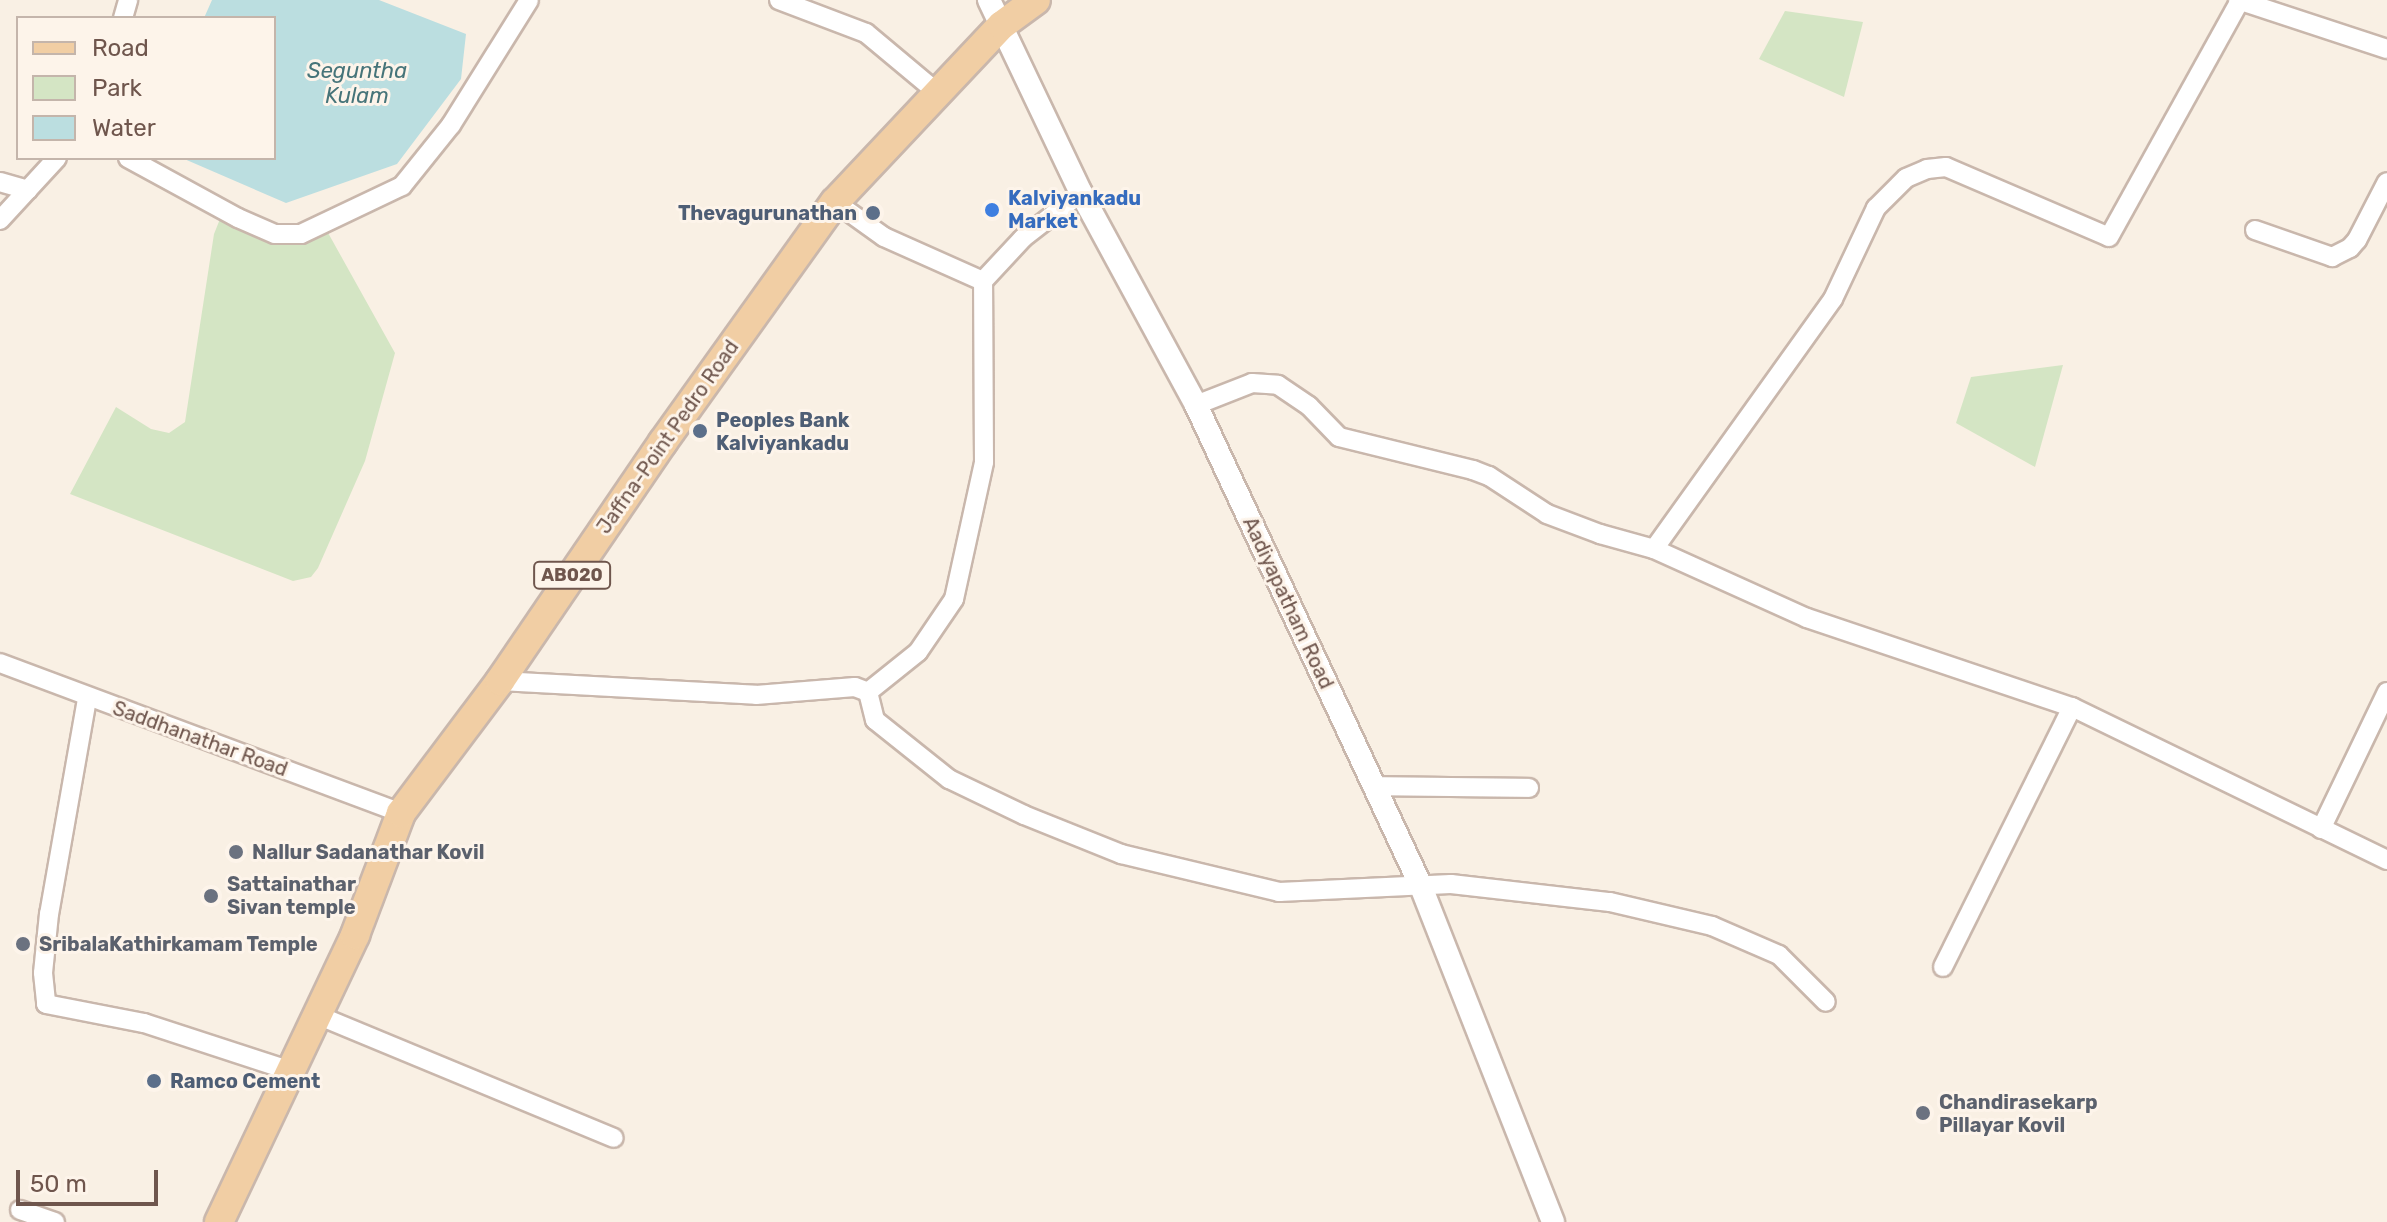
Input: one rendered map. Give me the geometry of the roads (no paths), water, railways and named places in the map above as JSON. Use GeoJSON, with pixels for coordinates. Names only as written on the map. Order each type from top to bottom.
{"type":"FeatureCollection","features":[{"type":"Feature","properties":{"kind":"main road","name":"Jaffna-Point Pedro Road"},"geometry":{"type":"LineString","coordinates":[[219,1222],[355,935],[401,813],[500,681],[663,442],[835,202],[939,94],[995,12],[1036,0]]}},
{"type":"Feature","properties":{"kind":"street"},"geometry":{"type":"LineString","coordinates":[[132,160],[238,218],[275,234],[301,234],[402,186],[451,125],[529,0]]}},
{"type":"Feature","properties":{"kind":"street"},"geometry":{"type":"LineString","coordinates":[[779,0],[866,33],[939,94]]}},
{"type":"Feature","properties":{"kind":"street"},"geometry":{"type":"LineString","coordinates":[[1654,549],[1833,299],[1876,208],[1906,178],[1927,169],[1946,167],[2109,237],[2239,0],[2387,49]]}},
{"type":"Feature","properties":{"kind":"street","name":"Aadiyapatham Road"},"geometry":{"type":"LineString","coordinates":[[995,12],[1081,193],[1196,405],[1420,884],[1553,1222]]}},
{"type":"Feature","properties":{"kind":"street"},"geometry":{"type":"LineString","coordinates":[[0,220],[55,160]]}},
{"type":"Feature","properties":{"kind":"street"},"geometry":{"type":"LineString","coordinates":[[0,182],[28,190]]}},
{"type":"Feature","properties":{"kind":"street"},"geometry":{"type":"LineString","coordinates":[[2255,230],[2332,257],[2350,248],[2357,240],[2387,182]]}},
{"type":"Feature","properties":{"kind":"street"},"geometry":{"type":"LineString","coordinates":[[868,692],[918,652],[954,599],[984,462],[983,281],[1023,238],[1081,193]]}},
{"type":"Feature","properties":{"kind":"street"},"geometry":{"type":"LineString","coordinates":[[835,202],[884,237],[983,281]]}},
{"type":"Feature","properties":{"kind":"street"},"geometry":{"type":"LineString","coordinates":[[1196,405],[1252,383],[1278,385],[1309,406],[1339,437],[1473,470],[1489,476],[1547,514],[1600,534],[1654,549],[1807,618],[2072,707],[2387,860]]}},
{"type":"Feature","properties":{"kind":"street","name":"Saddhanathar Road"},"geometry":{"type":"LineString","coordinates":[[0,663],[87,699],[401,813]]}},
{"type":"Feature","properties":{"kind":"street"},"geometry":{"type":"LineString","coordinates":[[500,681],[756,695],[855,687],[868,692]]}},
{"type":"Feature","properties":{"kind":"street"},"geometry":{"type":"LineString","coordinates":[[868,692],[875,720],[949,779],[1024,815],[1121,854],[1279,892],[1451,884],[1610,902],[1712,926],[1779,955],[1826,1002]]}},
{"type":"Feature","properties":{"kind":"street"},"geometry":{"type":"LineString","coordinates":[[2321,829],[2387,692]]}},
{"type":"Feature","properties":{"kind":"street"},"geometry":{"type":"LineString","coordinates":[[87,699],[49,914],[43,973],[46,1004],[144,1023],[291,1071]]}},
{"type":"Feature","properties":{"kind":"street"},"geometry":{"type":"LineString","coordinates":[[1943,967],[2072,707]]}},
{"type":"Feature","properties":{"kind":"street"},"geometry":{"type":"LineString","coordinates":[[1372,786],[1529,788]]}},
{"type":"Feature","properties":{"kind":"street"},"geometry":{"type":"LineString","coordinates":[[317,1015],[614,1138]]}},
{"type":"Feature","properties":{"kind":"street"},"geometry":{"type":"LineString","coordinates":[[20,1210],[55,1222]]}},
{"type":"Feature","properties":{"kind":"water","name":"Seguntha Kulam"},"geometry":{"type":"Polygon","coordinates":[[[212,0],[379,0],[466,34],[461,79],[397,164],[286,203],[187,160],[276,160],[276,16],[205,16],[212,0]]]}},
{"type":"Feature","properties":{"kind":"place","name":"Kalviyankadu Market"},"geometry":{"type":"Point","coordinates":[992,210]}},
{"type":"Feature","properties":{"kind":"place","name":"Thevagurunathan"},"geometry":{"type":"Point","coordinates":[873,213]}},
{"type":"Feature","properties":{"kind":"place","name":"Peoples Bank Kalviyankadu"},"geometry":{"type":"Point","coordinates":[700,431]}},
{"type":"Feature","properties":{"kind":"place","name":"Nallur Sadanathar Kovil"},"geometry":{"type":"Point","coordinates":[236,852]}},
{"type":"Feature","properties":{"kind":"place","name":"Sattainathar Sivan temple"},"geometry":{"type":"Point","coordinates":[211,896]}},
{"type":"Feature","properties":{"kind":"place","name":"SribalaKathirkamam Temple"},"geometry":{"type":"Point","coordinates":[23,944]}},
{"type":"Feature","properties":{"kind":"place","name":"Ramco Cement"},"geometry":{"type":"Point","coordinates":[154,1081]}},
{"type":"Feature","properties":{"kind":"place","name":"Chandirasekarp Pillayar Kovil"},"geometry":{"type":"Point","coordinates":[1923,1113]}}]}
